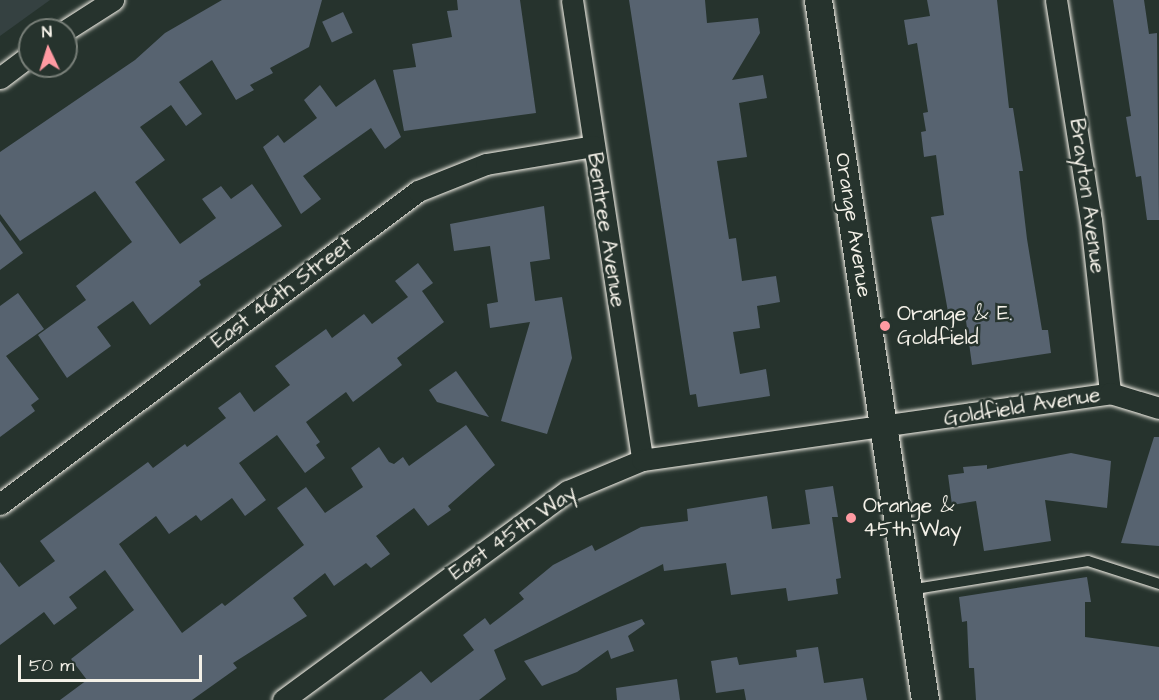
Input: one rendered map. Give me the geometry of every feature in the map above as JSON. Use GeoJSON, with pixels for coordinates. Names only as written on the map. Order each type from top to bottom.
{"type":"FeatureCollection","features":[{"type":"Feature","properties":{"kind":"street"},"geometry":{"type":"LineString","coordinates":[[78,22],[113,0]]}},
{"type":"Feature","properties":{"kind":"street","name":"Bentree Avenue"},"geometry":{"type":"LineString","coordinates":[[572,0],[592,146],[642,459]]}},
{"type":"Feature","properties":{"kind":"street","name":"Orange Avenue"},"geometry":{"type":"LineString","coordinates":[[818,0],[925,700]]}},
{"type":"Feature","properties":{"kind":"street","name":"Brayton Avenue"},"geometry":{"type":"LineString","coordinates":[[1056,0],[1091,220],[1110,393]]}},
{"type":"Feature","properties":{"kind":"street"},"geometry":{"type":"LineString","coordinates":[[0,78],[18,64]]}},
{"type":"Feature","properties":{"kind":"street","name":"East 46th Street"},"geometry":{"type":"LineString","coordinates":[[0,504],[418,191],[486,164],[592,146]]}},
{"type":"Feature","properties":{"kind":"street","name":"Goldfield Avenue"},"geometry":{"type":"LineString","coordinates":[[883,428],[1110,393],[1159,408]]}},
{"type":"Feature","properties":{"kind":"street","name":"East 45th Way"},"geometry":{"type":"LineString","coordinates":[[283,700],[568,491],[642,459],[883,428]]}},
{"type":"Feature","properties":{"kind":"lane"},"geometry":{"type":"LineString","coordinates":[[909,590],[1088,561],[1159,584]]}},
{"type":"Feature","properties":{"kind":"shaded area"},"geometry":{"type":"Polygon","coordinates":[[[0,0],[50,0],[25,18],[18,18],[18,23],[0,36],[0,0]]]}},
{"type":"Feature","properties":{"kind":"building"},"geometry":{"type":"Polygon","coordinates":[[[222,0],[322,0],[309,47],[270,68],[273,73],[250,85],[254,90],[236,100],[212,60],[179,82],[202,114],[186,126],[171,105],[140,127],[165,160],[135,182],[180,244],[216,218],[202,199],[221,186],[231,199],[252,184],[282,226],[199,281],[201,285],[150,325],[133,301],[97,327],[111,346],[67,378],[38,335],[86,300],[76,286],[132,242],[95,191],[20,241],[0,214],[0,152],[135,60],[165,33],[222,0]]]}},
{"type":"Feature","properties":{"kind":"building"},"geometry":{"type":"Polygon","coordinates":[[[457,0],[520,0],[536,113],[404,131],[393,70],[416,67],[412,44],[452,37],[447,11],[458,10],[457,0]]]}},
{"type":"Feature","properties":{"kind":"building"},"geometry":{"type":"Polygon","coordinates":[[[629,0],[705,0],[707,23],[758,18],[760,33],[732,80],[763,75],[767,98],[739,103],[747,157],[717,161],[729,239],[736,238],[742,281],[776,276],[780,302],[757,306],[760,328],[733,332],[740,374],[766,369],[770,396],[698,407],[696,394],[690,395],[629,0]]]}},
{"type":"Feature","properties":{"kind":"building"},"geometry":{"type":"Polygon","coordinates":[[[927,0],[997,0],[1009,108],[1013,108],[1023,171],[1019,171],[1027,239],[1042,330],[1048,330],[1051,353],[972,365],[966,321],[950,323],[931,217],[944,215],[936,155],[924,157],[921,132],[926,131],[923,113],[928,112],[917,43],[908,45],[904,20],[930,16],[927,0]]]}},
{"type":"Feature","properties":{"kind":"building"},"geometry":{"type":"Polygon","coordinates":[[[1113,0],[1144,0],[1149,34],[1157,33],[1159,220],[1147,220],[1141,176],[1136,177],[1126,117],[1131,116],[1113,0]]]}},
{"type":"Feature","properties":{"kind":"building"},"geometry":{"type":"Polygon","coordinates":[[[343,12],[353,33],[332,43],[322,22],[343,12]]]}},
{"type":"Feature","properties":{"kind":"building"},"geometry":{"type":"Polygon","coordinates":[[[375,79],[401,137],[385,149],[371,128],[303,176],[321,199],[301,214],[263,147],[278,135],[284,143],[317,118],[304,100],[320,85],[336,107],[375,79]]]}},
{"type":"Feature","properties":{"kind":"building"},"geometry":{"type":"Polygon","coordinates":[[[544,206],[550,259],[530,262],[535,301],[562,297],[572,358],[547,434],[501,421],[530,322],[490,328],[487,304],[498,302],[490,246],[454,251],[450,224],[544,206]]]}},
{"type":"Feature","properties":{"kind":"building"},"geometry":{"type":"Polygon","coordinates":[[[0,221],[23,253],[0,270],[0,221]]]}},
{"type":"Feature","properties":{"kind":"building"},"geometry":{"type":"Polygon","coordinates":[[[418,263],[433,283],[422,291],[444,322],[397,358],[402,365],[353,402],[346,392],[306,422],[320,442],[316,445],[325,458],[305,473],[277,435],[239,463],[266,500],[245,516],[232,498],[201,521],[196,515],[169,534],[156,516],[119,544],[182,633],[222,603],[225,606],[304,545],[277,508],[306,487],[325,513],[363,487],[351,468],[379,447],[389,462],[394,464],[403,457],[409,466],[466,425],[495,465],[448,506],[451,510],[428,526],[414,508],[376,536],[390,554],[371,568],[366,563],[334,586],[325,573],[293,598],[307,616],[233,663],[237,668],[192,700],[60,700],[87,680],[71,659],[134,610],[105,570],[69,597],[77,608],[54,625],[44,612],[0,645],[0,562],[19,587],[55,561],[40,541],[148,462],[153,468],[185,444],[187,447],[226,418],[218,408],[240,392],[254,412],[290,385],[275,366],[326,329],[332,338],[364,314],[372,324],[408,297],[395,281],[418,263]]]}},
{"type":"Feature","properties":{"kind":"building"},"geometry":{"type":"Polygon","coordinates":[[[18,293],[44,329],[6,356],[39,399],[31,405],[35,411],[0,437],[0,306],[18,293]]]}},
{"type":"Feature","properties":{"kind":"building"},"geometry":{"type":"Polygon","coordinates":[[[456,371],[489,417],[437,402],[429,390],[456,371]]]}},
{"type":"Feature","properties":{"kind":"building"},"geometry":{"type":"Polygon","coordinates":[[[1154,437],[1159,437],[1159,546],[1121,543],[1154,437]]]}},
{"type":"Feature","properties":{"kind":"building"},"geometry":{"type":"Polygon","coordinates":[[[1071,453],[1111,461],[1107,508],[1045,500],[1051,541],[984,551],[976,501],[952,505],[948,475],[964,473],[963,467],[987,465],[987,469],[1071,453]]]}},
{"type":"Feature","properties":{"kind":"building"},"geometry":{"type":"Polygon","coordinates":[[[833,486],[838,517],[832,517],[841,578],[836,579],[838,594],[788,601],[786,588],[731,595],[726,563],[664,571],[663,564],[494,650],[506,679],[479,700],[383,700],[421,671],[431,683],[474,650],[463,635],[485,618],[490,625],[524,599],[519,593],[553,565],[592,545],[595,551],[641,527],[688,521],[687,509],[767,496],[772,529],[810,524],[805,490],[833,486]]]}},
{"type":"Feature","properties":{"kind":"building"},"geometry":{"type":"Polygon","coordinates":[[[1087,577],[1091,602],[1085,602],[1085,637],[1159,647],[1159,700],[976,700],[974,668],[969,668],[967,621],[962,622],[959,597],[1087,577]]]}},
{"type":"Feature","properties":{"kind":"building"},"geometry":{"type":"Polygon","coordinates":[[[642,619],[645,624],[628,636],[634,651],[611,659],[608,650],[577,672],[542,686],[524,661],[642,619]]]}},
{"type":"Feature","properties":{"kind":"building"},"geometry":{"type":"Polygon","coordinates":[[[818,647],[824,683],[863,678],[867,700],[746,700],[744,689],[716,693],[711,661],[737,657],[739,665],[797,657],[796,650],[818,647]]]}},
{"type":"Feature","properties":{"kind":"building"},"geometry":{"type":"Polygon","coordinates":[[[677,679],[680,700],[617,700],[616,688],[677,679]]]}},
{"type":"Feature","properties":{"kind":"place","name":"Orange & E. Goldfield"},"geometry":{"type":"Point","coordinates":[885,326]}},
{"type":"Feature","properties":{"kind":"place","name":"Orange & 45th Way"},"geometry":{"type":"Point","coordinates":[851,518]}}]}
